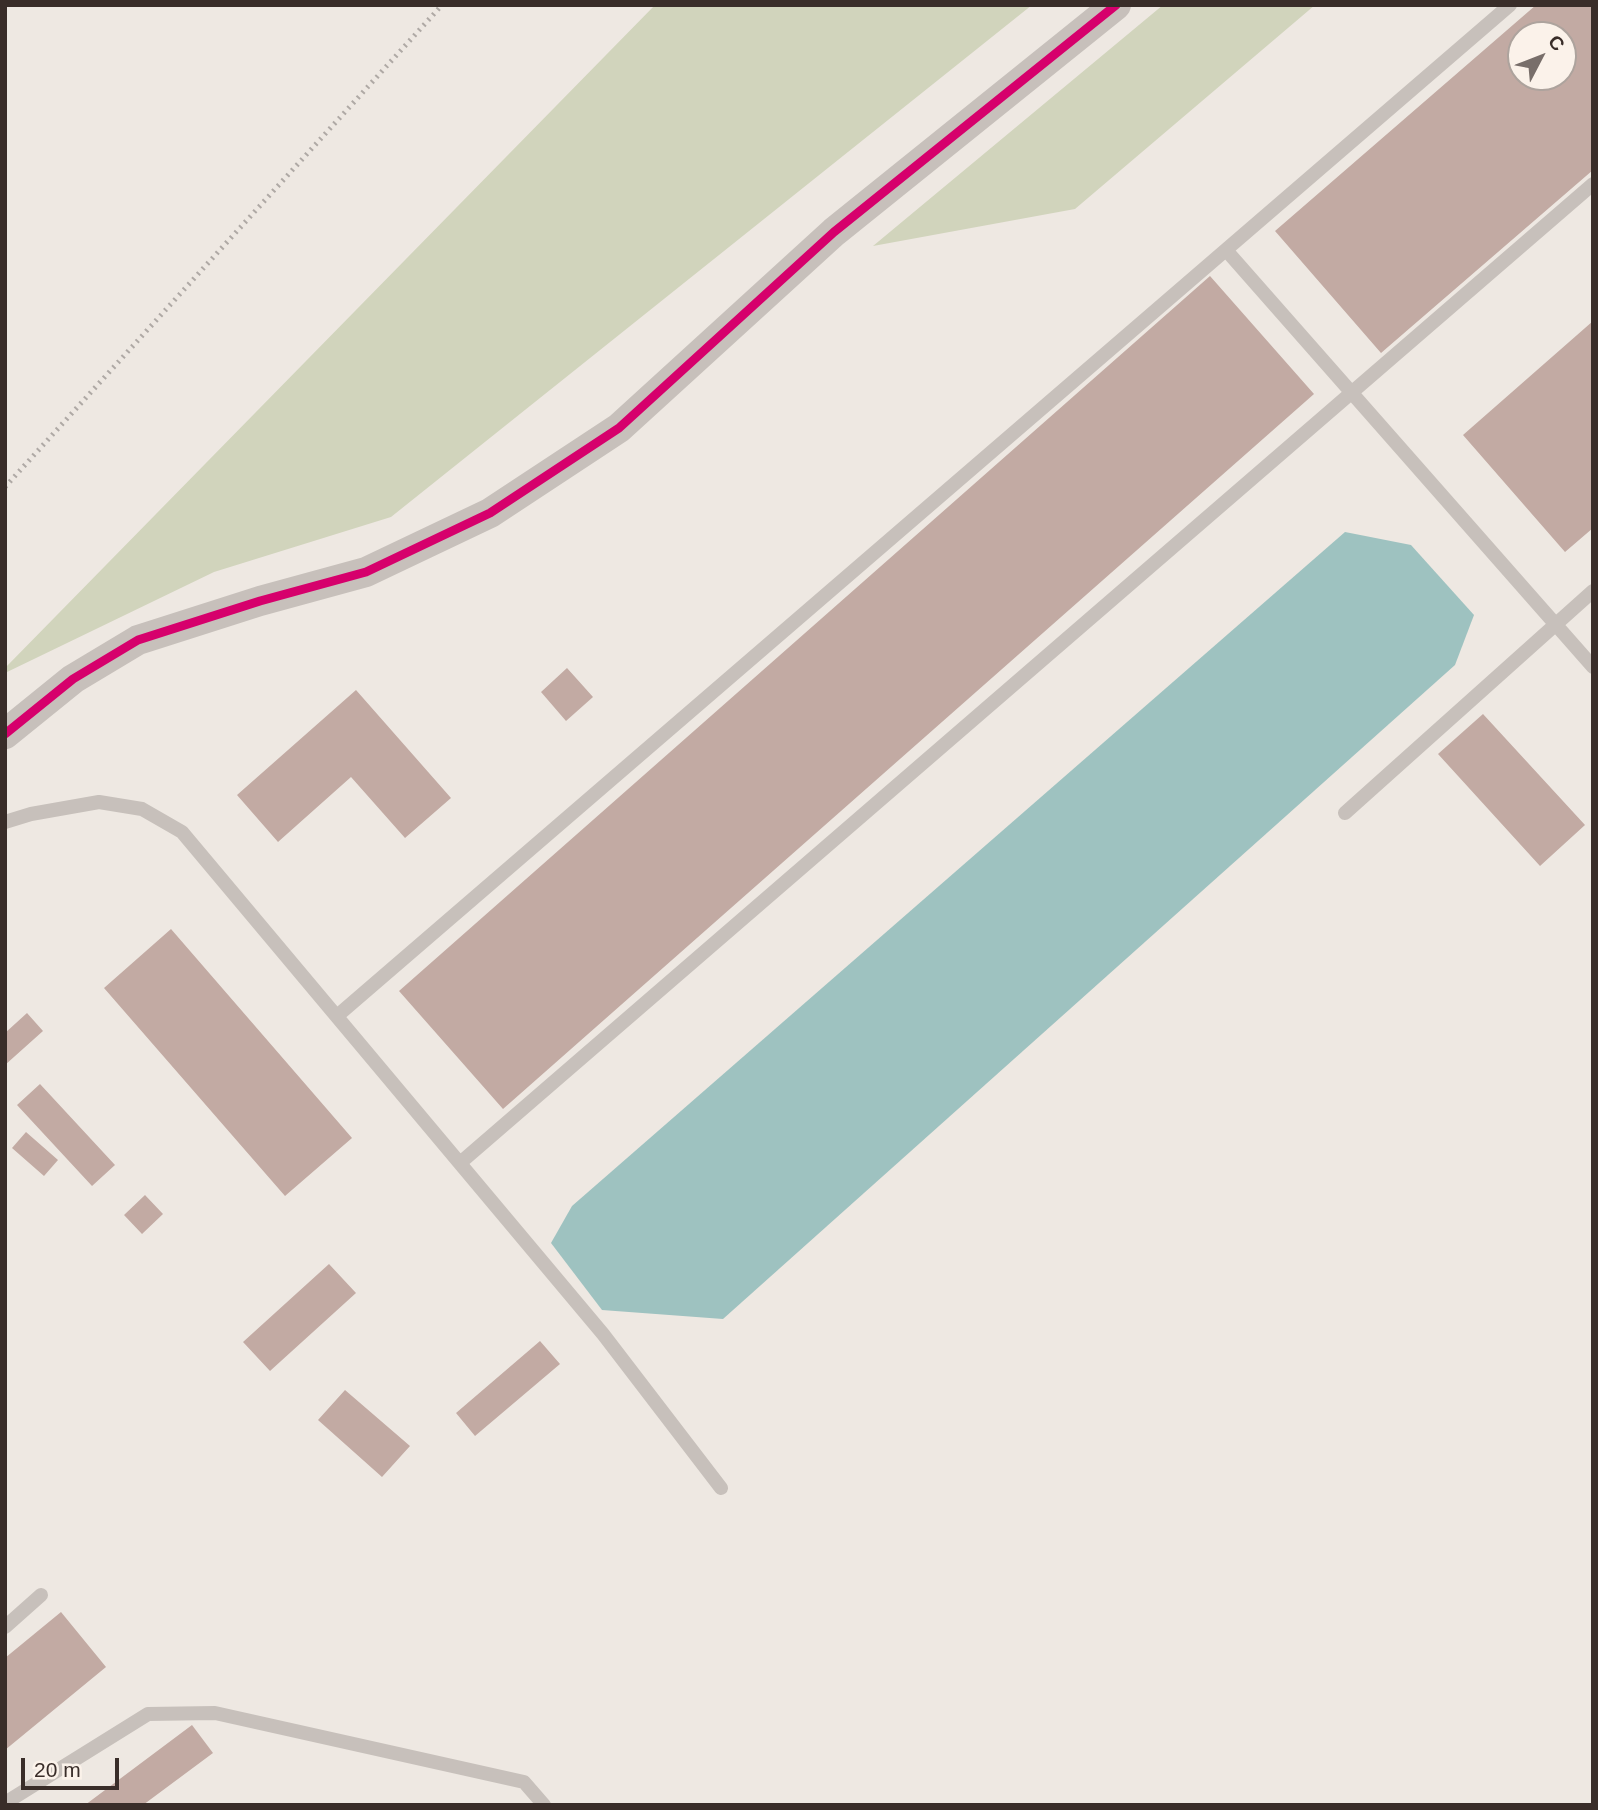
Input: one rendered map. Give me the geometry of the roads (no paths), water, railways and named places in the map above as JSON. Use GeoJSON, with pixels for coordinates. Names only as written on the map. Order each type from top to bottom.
{"type":"FeatureCollection","features":[{"type":"Feature","properties":{"kind":"street"},"geometry":{"type":"LineString","coordinates":[[5,734],[73,679],[138,640],[260,601],[366,572],[490,513],[619,428],[834,232],[1116,5]]}},
{"type":"Feature","properties":{"kind":"lane"},"geometry":{"type":"LineString","coordinates":[[337,1016],[1510,5]]}},
{"type":"Feature","properties":{"kind":"lane"},"geometry":{"type":"LineString","coordinates":[[460,1163],[1593,184]]}},
{"type":"Feature","properties":{"kind":"lane"},"geometry":{"type":"LineString","coordinates":[[1226,250],[1593,667]]}},
{"type":"Feature","properties":{"kind":"lane"},"geometry":{"type":"LineString","coordinates":[[1345,813],[1593,590]]}},
{"type":"Feature","properties":{"kind":"lane"},"geometry":{"type":"LineString","coordinates":[[5,822],[31,814],[99,802],[142,809],[182,832],[603,1334],[721,1488]]}},
{"type":"Feature","properties":{"kind":"lane"},"geometry":{"type":"LineString","coordinates":[[5,1627],[41,1595]]}},
{"type":"Feature","properties":{"kind":"lane"},"geometry":{"type":"LineString","coordinates":[[5,1803],[148,1714],[215,1713],[524,1782],[544,1805]]}},
{"type":"Feature","properties":{"kind":"water"},"geometry":{"type":"Polygon","coordinates":[[[1345,532],[1411,545],[1474,615],[1455,665],[723,1319],[602,1310],[551,1243],[572,1206],[1345,532]]]}},
{"type":"Feature","properties":{"kind":"railway"},"geometry":{"type":"LineString","coordinates":[[5,487],[442,5]]}}]}
